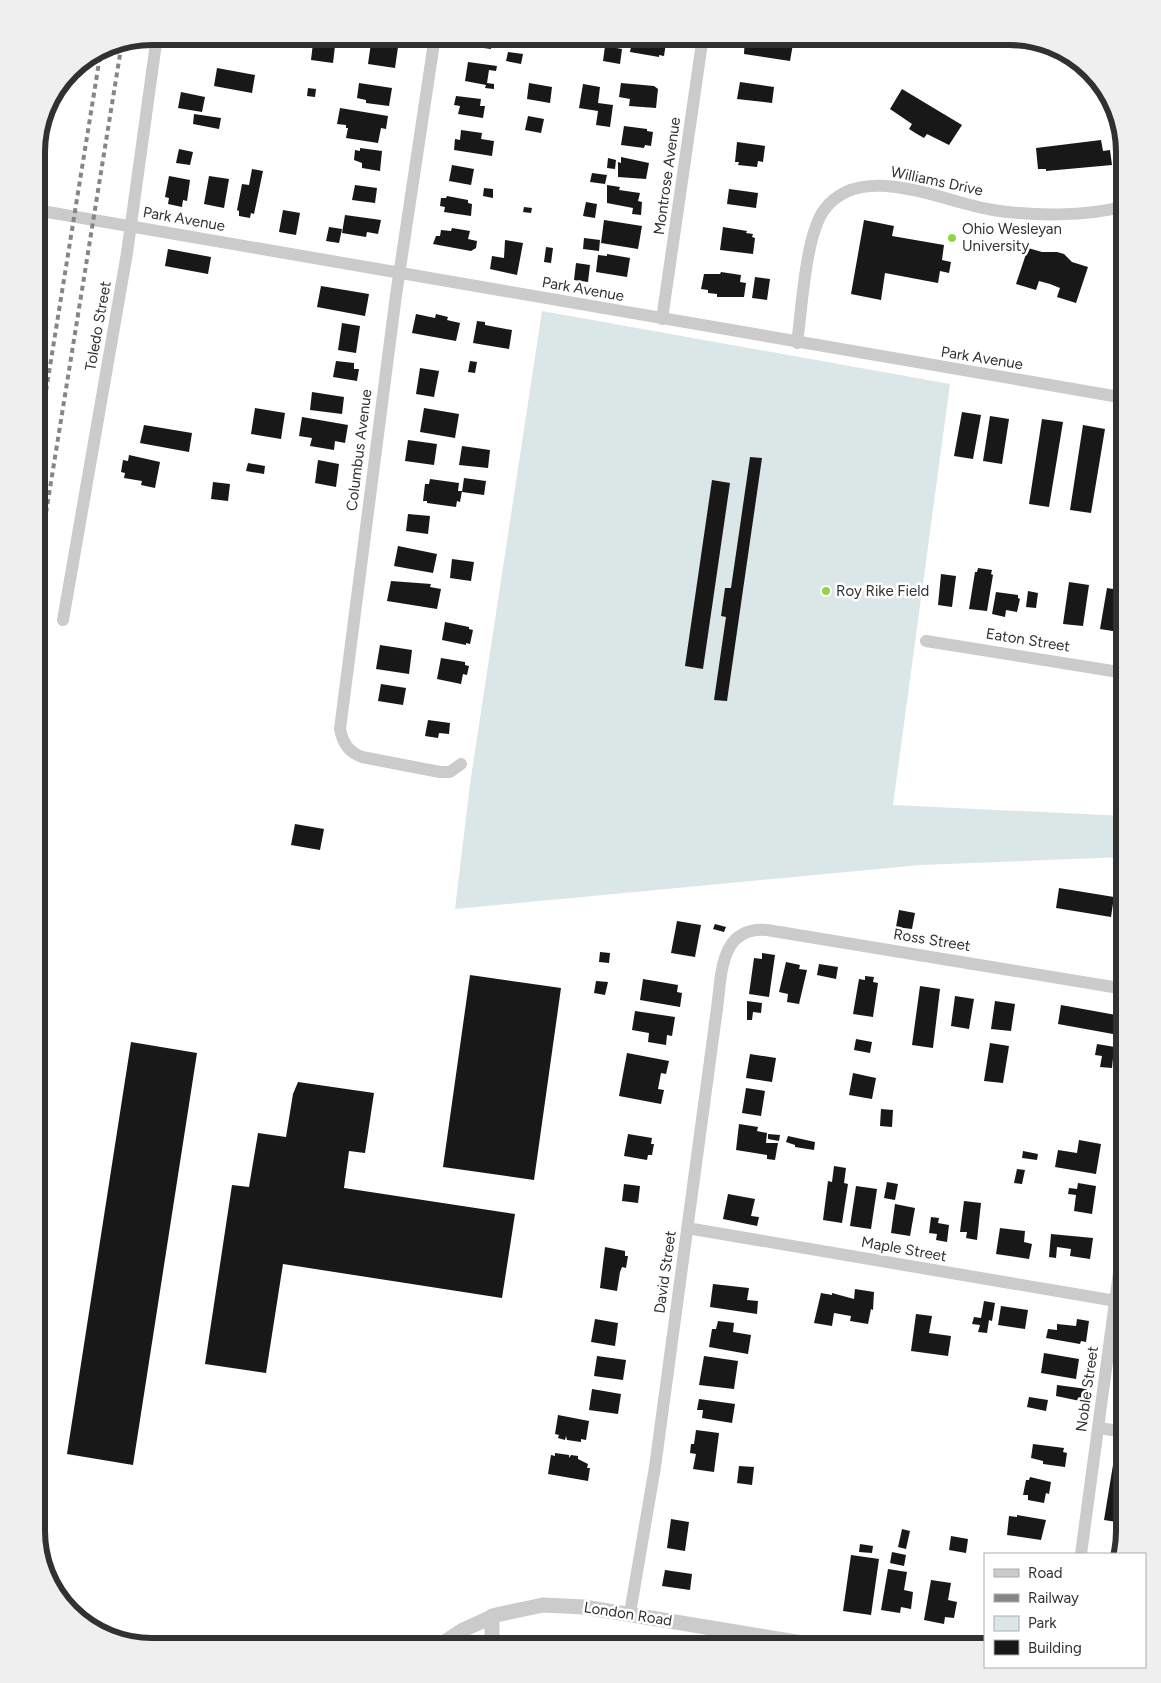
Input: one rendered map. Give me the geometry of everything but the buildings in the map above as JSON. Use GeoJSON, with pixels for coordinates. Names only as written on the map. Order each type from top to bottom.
{"type":"FeatureCollection","features":[{"type":"Feature","properties":{"kind":"street","name":"Toledo Street"},"geometry":{"type":"LineString","coordinates":[[63,620],[130,226],[156,45]]}},
{"type":"Feature","properties":{"kind":"street","name":"Columbus Avenue"},"geometry":{"type":"LineString","coordinates":[[434,45],[401,273],[396,295],[340,729],[346,747],[354,754],[362,757],[440,772],[450,772],[461,764]]}},
{"type":"Feature","properties":{"kind":"street","name":"Montrose Avenue"},"geometry":{"type":"LineString","coordinates":[[662,319],[702,45]]}},
{"type":"Feature","properties":{"kind":"street","name":"Williams Drive"},"geometry":{"type":"LineString","coordinates":[[797,343],[811,240],[824,210],[837,198],[852,190],[887,184],[992,210],[1046,214],[1116,207]]}},
{"type":"Feature","properties":{"kind":"street","name":"Park Avenue"},"geometry":{"type":"LineString","coordinates":[[45,212],[797,343],[1116,396]]}},
{"type":"Feature","properties":{"kind":"street","name":"Eaton Street"},"geometry":{"type":"LineString","coordinates":[[926,641],[1116,672]]}},
{"type":"Feature","properties":{"kind":"street","name":"Ross Street"},"geometry":{"type":"LineString","coordinates":[[736,938],[749,930],[767,930],[1116,988]]}},
{"type":"Feature","properties":{"kind":"street","name":"David Street"},"geometry":{"type":"LineString","coordinates":[[630,1613],[655,1467],[726,953],[736,938]]}},
{"type":"Feature","properties":{"kind":"street","name":"Maple Street"},"geometry":{"type":"LineString","coordinates":[[687,1228],[1116,1298]]}},
{"type":"Feature","properties":{"kind":"street","name":"Noble Street"},"geometry":{"type":"LineString","coordinates":[[1081,1553],[1098,1428],[1116,1317]]}},
{"type":"Feature","properties":{"kind":"street"},"geometry":{"type":"LineString","coordinates":[[1098,1428],[1116,1431]]}},
{"type":"Feature","properties":{"kind":"street","name":"London Road"},"geometry":{"type":"LineString","coordinates":[[451,1638],[492,1616],[543,1604],[630,1613],[775,1638]]}},
{"type":"Feature","properties":{"kind":"street"},"geometry":{"type":"LineString","coordinates":[[492,1616],[492,1638]]}},
{"type":"Feature","properties":{"kind":"street"},"geometry":{"type":"LineString","coordinates":[[722,1638],[723,1629]]}},
{"type":"Feature","properties":{"kind":"green space","name":"Roy Rike Field"},"geometry":{"type":"Polygon","coordinates":[[[542,311],[950,384],[893,805],[1116,816],[1116,857],[920,865],[455,909],[470,784],[542,311]]]}},
{"type":"Feature","properties":{"kind":"railway"},"geometry":{"type":"LineString","coordinates":[[45,519],[121,50]]}},
{"type":"Feature","properties":{"kind":"railway"},"geometry":{"type":"LineString","coordinates":[[45,397],[100,59]]}},
{"type":"Feature","properties":{"kind":"place","name":"Ohio Wesleyan University"},"geometry":{"type":"Point","coordinates":[952,238]}},
{"type":"Feature","properties":{"kind":"place","name":"Roy Rike Field"},"geometry":{"type":"Point","coordinates":[826,591]}}]}
